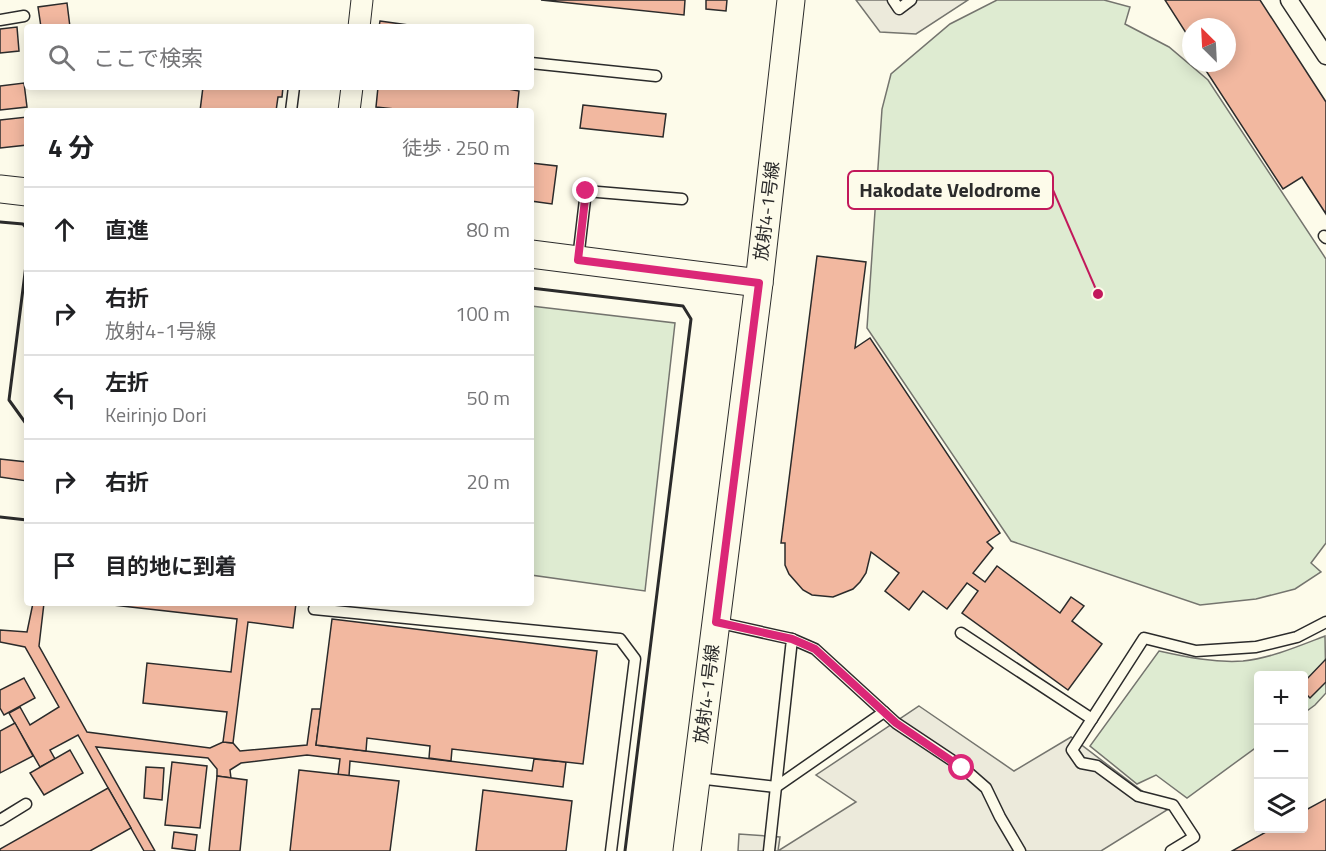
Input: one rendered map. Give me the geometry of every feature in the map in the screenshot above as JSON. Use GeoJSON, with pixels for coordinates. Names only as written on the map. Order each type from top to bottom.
{"type":"FeatureCollection","features":[{"type":"Feature","properties":{"kind":"street"},"geometry":{"type":"LineString","coordinates":[[359,24],[362,0]]}},
{"type":"Feature","properties":{"kind":"street","name":"放射4-1号線"},"geometry":{"type":"LineString","coordinates":[[687,851],[759,283],[791,0]]}},
{"type":"Feature","properties":{"kind":"street"},"geometry":{"type":"LineString","coordinates":[[1289,0],[1326,56]]}},
{"type":"Feature","properties":{"kind":"street"},"geometry":{"type":"LineString","coordinates":[[349,108],[352,90]]}},
{"type":"Feature","properties":{"kind":"street"},"geometry":{"type":"LineString","coordinates":[[0,189],[24,192]]}},
{"type":"Feature","properties":{"kind":"street"},"geometry":{"type":"LineString","coordinates":[[534,254],[759,283]]}},
{"type":"Feature","properties":{"kind":"lane"},"geometry":{"type":"LineString","coordinates":[[893,0],[899,9],[911,0]]}},
{"type":"Feature","properties":{"kind":"lane"},"geometry":{"type":"LineString","coordinates":[[0,20],[24,16]]}},
{"type":"Feature","properties":{"kind":"lane"},"geometry":{"type":"LineString","coordinates":[[534,63],[656,76]]}},
{"type":"Feature","properties":{"kind":"lane"},"geometry":{"type":"LineString","coordinates":[[291,108],[294,90]]}},
{"type":"Feature","properties":{"kind":"lane"},"geometry":{"type":"LineString","coordinates":[[578,260],[586,191],[682,199]]}},
{"type":"Feature","properties":{"kind":"lane"},"geometry":{"type":"LineString","coordinates":[[315,609],[620,639],[635,659],[611,851]]}},
{"type":"Feature","properties":{"kind":"lane"},"geometry":{"type":"LineString","coordinates":[[716,622],[792,639],[815,649],[896,723],[962,768],[986,788],[1020,851]]}},
{"type":"Feature","properties":{"kind":"lane"},"geometry":{"type":"LineString","coordinates":[[1171,851],[1194,837],[1173,805],[1138,796],[1097,766],[1081,763],[1072,750],[1144,638],[1196,651],[1256,647],[1296,637],[1326,622]]}},
{"type":"Feature","properties":{"kind":"lane"},"geometry":{"type":"LineString","coordinates":[[960,633],[1092,719]]}},
{"type":"Feature","properties":{"kind":"lane"},"geometry":{"type":"LineString","coordinates":[[769,851],[792,639]]}},
{"type":"Feature","properties":{"kind":"lane"},"geometry":{"type":"LineString","coordinates":[[696,778],[776,787],[884,712]]}},
{"type":"Feature","properties":{"kind":"lane"},"geometry":{"type":"LineString","coordinates":[[0,820],[26,804]]}},
{"type":"Feature","properties":{"kind":"green space"},"geometry":{"type":"Polygon","coordinates":[[[997,0],[1104,0],[1130,7],[1125,24],[1169,47],[1182,58],[1182,72],[1199,72],[1208,80],[1326,259],[1326,543],[1311,563],[1321,572],[1295,589],[1256,599],[1200,605],[1011,541],[867,328],[882,109],[891,74],[950,24],[997,0]]]}},
{"type":"Feature","properties":{"kind":"green space"},"geometry":{"type":"Polygon","coordinates":[[[534,306],[675,323],[645,591],[534,575],[534,306]]]}},
{"type":"Feature","properties":{"kind":"green space"},"geometry":{"type":"Polygon","coordinates":[[[1325,636],[1326,693],[1308,710],[1308,671],[1254,671],[1254,749],[1187,798],[1156,775],[1137,784],[1090,746],[1159,651],[1211,660],[1243,661],[1295,648],[1325,636]]]}},
{"type":"Feature","properties":{"kind":"shaded area"},"geometry":{"type":"Polygon","coordinates":[[[856,0],[968,0],[916,34],[880,32],[856,0]]]}},
{"type":"Feature","properties":{"kind":"shaded area"},"geometry":{"type":"Polygon","coordinates":[[[919,706],[1014,771],[1071,737],[1167,810],[1101,851],[778,851],[856,802],[816,775],[919,706]]]}},
{"type":"Feature","properties":{"kind":"shaded area"},"geometry":{"type":"Polygon","coordinates":[[[739,834],[780,837],[778,851],[738,851],[739,834]]]}},
{"type":"Feature","properties":{"kind":"building"},"geometry":{"type":"Polygon","coordinates":[[[541,0],[685,0],[684,15],[541,0]]]}},
{"type":"Feature","properties":{"kind":"building"},"geometry":{"type":"Polygon","coordinates":[[[706,0],[727,0],[726,11],[706,9],[706,0]]]}},
{"type":"Feature","properties":{"kind":"building"},"geometry":{"type":"Polygon","coordinates":[[[1165,0],[1260,0],[1326,102],[1326,214],[1302,177],[1283,189],[1207,72],[1236,72],[1236,18],[1182,18],[1182,27],[1165,0]]]}},
{"type":"Feature","properties":{"kind":"building"},"geometry":{"type":"Polygon","coordinates":[[[67,3],[70,24],[41,24],[38,7],[67,3]]]}},
{"type":"Feature","properties":{"kind":"building"},"geometry":{"type":"Polygon","coordinates":[[[380,21],[401,24],[380,24],[380,21]]]}},
{"type":"Feature","properties":{"kind":"building"},"geometry":{"type":"Polygon","coordinates":[[[17,27],[19,51],[0,53],[0,29],[17,27]]]}},
{"type":"Feature","properties":{"kind":"building"},"geometry":{"type":"Polygon","coordinates":[[[24,83],[27,107],[0,110],[0,86],[24,83]]]}},
{"type":"Feature","properties":{"kind":"building"},"geometry":{"type":"Polygon","coordinates":[[[203,90],[283,90],[282,97],[278,97],[276,108],[200,108],[203,90]]]}},
{"type":"Feature","properties":{"kind":"building"},"geometry":{"type":"Polygon","coordinates":[[[378,90],[519,91],[517,108],[376,107],[378,90]]]}},
{"type":"Feature","properties":{"kind":"building"},"geometry":{"type":"Polygon","coordinates":[[[583,105],[666,114],[663,137],[580,128],[583,105]]]}},
{"type":"Feature","properties":{"kind":"building"},"geometry":{"type":"Polygon","coordinates":[[[24,117],[24,145],[0,148],[0,120],[24,117]]]}},
{"type":"Feature","properties":{"kind":"building"},"geometry":{"type":"Polygon","coordinates":[[[534,163],[557,166],[552,204],[534,201],[534,163]]]}},
{"type":"Feature","properties":{"kind":"building"},"geometry":{"type":"Polygon","coordinates":[[[817,256],[866,262],[855,348],[870,338],[1000,533],[987,542],[993,548],[973,573],[985,582],[997,566],[1060,613],[1071,597],[1084,606],[1072,621],[1102,644],[1068,690],[962,613],[978,591],[967,583],[947,609],[923,591],[909,610],[885,591],[899,573],[871,552],[866,573],[860,582],[853,589],[833,597],[812,595],[803,590],[789,574],[785,565],[785,543],[781,543],[817,256]]]}},
{"type":"Feature","properties":{"kind":"building"},"geometry":{"type":"Polygon","coordinates":[[[0,459],[24,462],[24,481],[0,477],[0,459]]]}},
{"type":"Feature","properties":{"kind":"building"},"geometry":{"type":"Polygon","coordinates":[[[32,606],[44,606],[39,646],[87,732],[210,748],[223,742],[233,743],[240,751],[307,745],[312,709],[321,709],[316,745],[532,771],[534,759],[566,762],[563,787],[350,761],[349,776],[338,775],[340,759],[307,755],[241,763],[230,770],[231,778],[217,776],[217,769],[208,758],[96,747],[155,851],[144,851],[78,735],[50,750],[55,759],[40,767],[9,713],[20,707],[30,725],[59,707],[25,647],[0,642],[0,630],[27,632],[32,606]]]}},
{"type":"Feature","properties":{"kind":"building"},"geometry":{"type":"Polygon","coordinates":[[[122,606],[296,606],[293,628],[248,622],[233,743],[223,742],[227,712],[143,703],[147,663],[231,672],[237,619],[122,606]]]}},
{"type":"Feature","properties":{"kind":"building"},"geometry":{"type":"Polygon","coordinates":[[[332,619],[597,651],[583,764],[452,749],[451,761],[429,758],[430,746],[367,738],[366,751],[316,745],[332,619]]]}},
{"type":"Feature","properties":{"kind":"building"},"geometry":{"type":"Polygon","coordinates":[[[1326,659],[1326,682],[1310,698],[1308,678],[1326,659]]]}},
{"type":"Feature","properties":{"kind":"building"},"geometry":{"type":"Polygon","coordinates":[[[24,678],[35,698],[4,715],[0,708],[0,690],[24,678]]]}},
{"type":"Feature","properties":{"kind":"building"},"geometry":{"type":"Polygon","coordinates":[[[15,723],[33,756],[0,773],[0,731],[15,723]]]}},
{"type":"Feature","properties":{"kind":"building"},"geometry":{"type":"Polygon","coordinates":[[[70,750],[83,773],[44,795],[30,773],[70,750]]]}},
{"type":"Feature","properties":{"kind":"building"},"geometry":{"type":"Polygon","coordinates":[[[172,762],[207,766],[200,828],[165,825],[172,762]]]}},
{"type":"Feature","properties":{"kind":"building"},"geometry":{"type":"Polygon","coordinates":[[[146,767],[164,768],[162,800],[144,798],[146,767]]]}},
{"type":"Feature","properties":{"kind":"building"},"geometry":{"type":"Polygon","coordinates":[[[299,770],[399,781],[390,851],[290,851],[299,770]]]}},
{"type":"Feature","properties":{"kind":"building"},"geometry":{"type":"Polygon","coordinates":[[[217,776],[247,780],[240,851],[209,851],[217,776]]]}},
{"type":"Feature","properties":{"kind":"building"},"geometry":{"type":"Polygon","coordinates":[[[108,788],[131,828],[90,851],[0,851],[0,849],[108,788]]]}},
{"type":"Feature","properties":{"kind":"building"},"geometry":{"type":"Polygon","coordinates":[[[483,790],[572,801],[566,851],[476,851],[483,790]]]}},
{"type":"Feature","properties":{"kind":"building"},"geometry":{"type":"Polygon","coordinates":[[[1326,799],[1326,851],[1232,851],[1264,833],[1308,833],[1308,809],[1326,799]]]}},
{"type":"Feature","properties":{"kind":"building"},"geometry":{"type":"Polygon","coordinates":[[[174,832],[197,835],[195,851],[172,848],[174,832]]]}},
{"type":"Feature","properties":{"kind":"wall"},"geometry":{"type":"LineString","coordinates":[[0,222],[24,225]]}},
{"type":"Feature","properties":{"kind":"wall"},"geometry":{"type":"LineString","coordinates":[[24,281],[9,400],[24,421]]}},
{"type":"Feature","properties":{"kind":"wall"},"geometry":{"type":"LineString","coordinates":[[534,288],[683,306],[691,319],[625,851]]}},
{"type":"Feature","properties":{"kind":"wall"},"geometry":{"type":"LineString","coordinates":[[0,517],[24,520]]}},
{"type":"Feature","properties":{"kind":"place","name":"Hakodate Velodrome"},"geometry":{"type":"Point","coordinates":[1098,294]}},
{"type":"Feature","properties":{"kind":"route"},"geometry":{"type":"LineString","coordinates":[[586,191],[578,260],[759,283],[716,622],[792,639],[815,649],[896,723],[962,768]]}}]}
